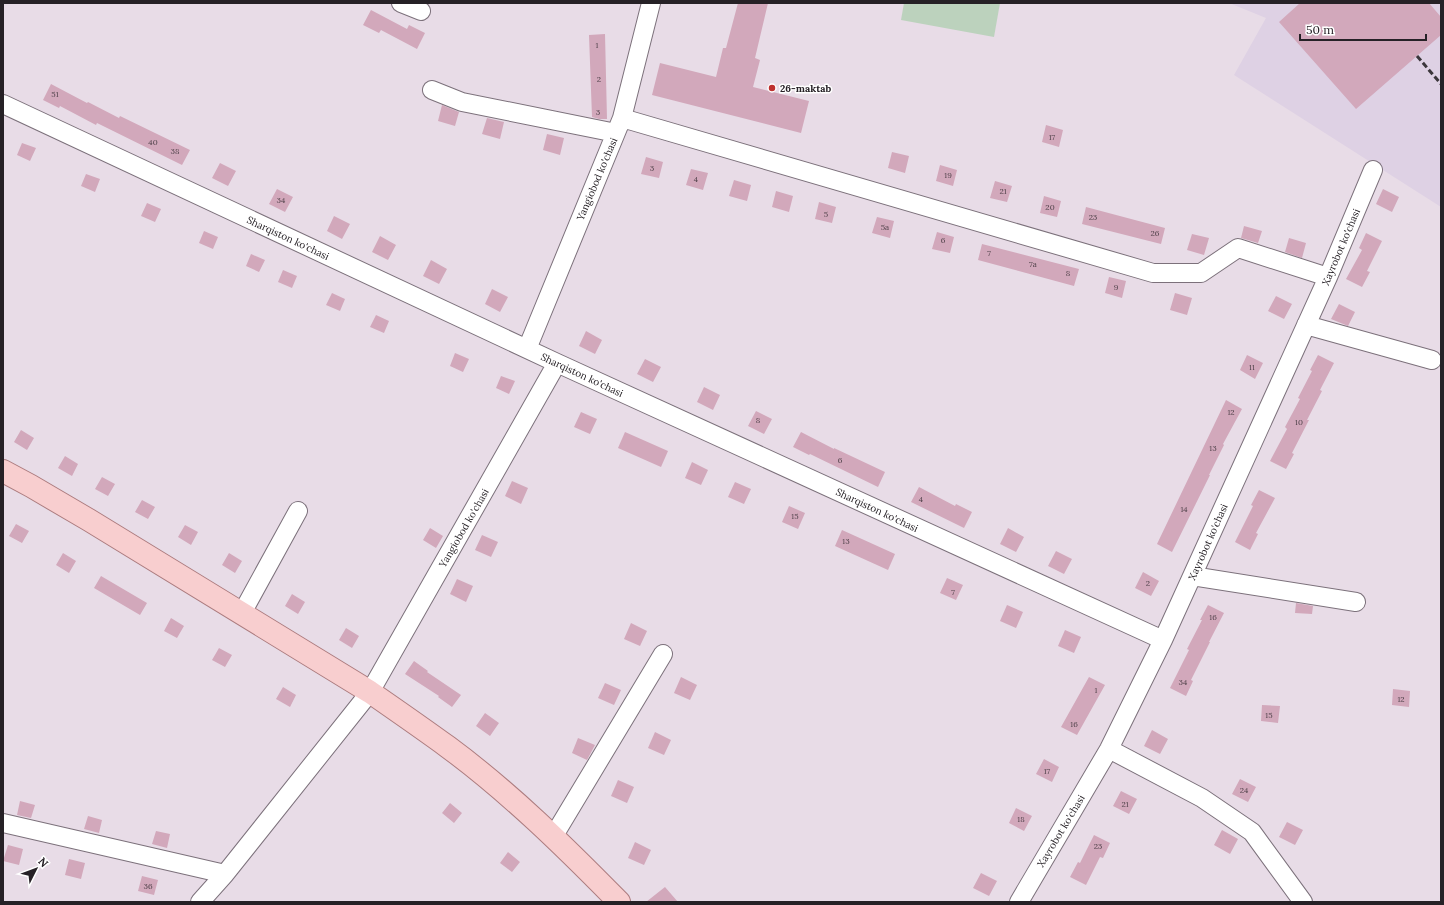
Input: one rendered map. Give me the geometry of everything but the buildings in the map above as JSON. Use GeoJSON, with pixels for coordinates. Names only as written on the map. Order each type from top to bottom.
{"type":"FeatureCollection","features":[{"type":"Feature","properties":{"kind":"main road"},"geometry":{"type":"LineString","coordinates":[[3,471],[89,520],[370,692],[448,747],[486,777],[553,837],[619,902]]}},
{"type":"Feature","properties":{"kind":"street"},"geometry":{"type":"LineString","coordinates":[[401,3],[421,11]]}},
{"type":"Feature","properties":{"kind":"street","name":"Yangiobod ko'chasi"},"geometry":{"type":"LineString","coordinates":[[527,349],[619,126],[651,3]]}},
{"type":"Feature","properties":{"kind":"street"},"geometry":{"type":"LineString","coordinates":[[432,90],[462,102],[619,126],[1153,273],[1200,273],[1238,248],[1328,277]]}},
{"type":"Feature","properties":{"kind":"street","name":"Sharqiston ko'chasi"},"geometry":{"type":"LineString","coordinates":[[3,104],[557,363],[1163,640]]}},
{"type":"Feature","properties":{"kind":"street","name":"Xayrobot ko'chasi"},"geometry":{"type":"LineString","coordinates":[[1019,902],[1109,749],[1163,640],[1328,277],[1373,170]]}},
{"type":"Feature","properties":{"kind":"street"},"geometry":{"type":"LineString","coordinates":[[1306,325],[1432,360]]}},
{"type":"Feature","properties":{"kind":"street","name":"Yangiobod ko'chasi"},"geometry":{"type":"LineString","coordinates":[[200,902],[225,874],[370,692],[557,363]]}},
{"type":"Feature","properties":{"kind":"street"},"geometry":{"type":"LineString","coordinates":[[242,613],[298,511]]}},
{"type":"Feature","properties":{"kind":"street"},"geometry":{"type":"LineString","coordinates":[[1192,576],[1356,602]]}},
{"type":"Feature","properties":{"kind":"street"},"geometry":{"type":"LineString","coordinates":[[553,837],[663,654]]}},
{"type":"Feature","properties":{"kind":"street"},"geometry":{"type":"LineString","coordinates":[[1109,749],[1202,798],[1252,832],[1302,902]]}},
{"type":"Feature","properties":{"kind":"street"},"geometry":{"type":"LineString","coordinates":[[3,823],[225,874]]}},
{"type":"Feature","properties":{"kind":"shaded area"},"geometry":{"type":"Polygon","coordinates":[[[1229,3],[1441,3],[1441,207],[1234,75],[1266,18],[1229,3]]]}},
{"type":"Feature","properties":{"kind":"green space"},"geometry":{"type":"Polygon","coordinates":[[[904,3],[1000,3],[994,37],[901,20],[904,3]]]}},
{"type":"Feature","properties":{"kind":"railway"},"geometry":{"type":"LineString","coordinates":[[1417,56],[1441,84]]}},
{"type":"Feature","properties":{"kind":"place","name":"26-maktab"},"geometry":{"type":"Point","coordinates":[772,88]}}]}
